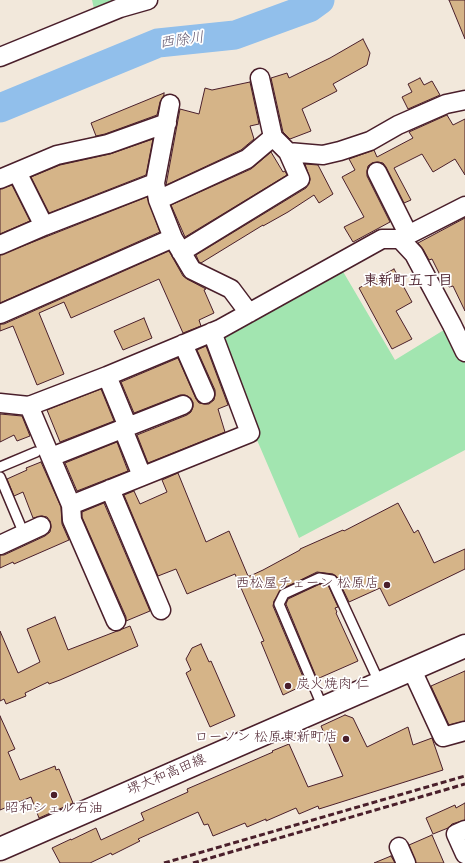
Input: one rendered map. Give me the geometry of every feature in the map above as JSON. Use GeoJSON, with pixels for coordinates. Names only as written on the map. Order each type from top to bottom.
{"type":"FeatureCollection","features":[{"type":"Feature","properties":{"kind":"main road","name":"堺大和高田線"},"geometry":{"type":"LineString","coordinates":[[0,849],[465,646]]}},
{"type":"Feature","properties":{"kind":"street"},"geometry":{"type":"LineString","coordinates":[[0,57],[120,8],[148,0]]}},
{"type":"Feature","properties":{"kind":"street"},"geometry":{"type":"LineString","coordinates":[[0,314],[177,245],[300,179],[288,152],[273,137],[260,78]]}},
{"type":"Feature","properties":{"kind":"street"},"geometry":{"type":"LineString","coordinates":[[288,152],[323,155],[340,151],[370,141],[398,125],[446,104],[465,100]]}},
{"type":"Feature","properties":{"kind":"street"},"geometry":{"type":"LineString","coordinates":[[170,104],[157,191],[177,245],[192,270],[231,289],[248,313]]}},
{"type":"Feature","properties":{"kind":"street"},"geometry":{"type":"LineString","coordinates":[[0,179],[57,155],[108,144],[167,122]]}},
{"type":"Feature","properties":{"kind":"street"},"geometry":{"type":"LineString","coordinates":[[0,245],[44,226],[157,191],[246,159],[273,137]]}},
{"type":"Feature","properties":{"kind":"street"},"geometry":{"type":"LineString","coordinates":[[17,172],[44,226]]}},
{"type":"Feature","properties":{"kind":"street"},"geometry":{"type":"LineString","coordinates":[[377,172],[404,236],[465,352]]}},
{"type":"Feature","properties":{"kind":"street"},"geometry":{"type":"LineString","coordinates":[[0,403],[29,406],[107,376],[220,329],[382,239],[404,236],[465,206]]}},
{"type":"Feature","properties":{"kind":"street"},"geometry":{"type":"LineString","coordinates":[[71,505],[250,433],[212,332]]}},
{"type":"Feature","properties":{"kind":"street"},"geometry":{"type":"LineString","coordinates":[[183,344],[205,394]]}},
{"type":"Feature","properties":{"kind":"street"},"geometry":{"type":"LineString","coordinates":[[107,376],[142,476]]}},
{"type":"Feature","properties":{"kind":"street"},"geometry":{"type":"LineString","coordinates":[[43,454],[126,428],[183,405]]}},
{"type":"Feature","properties":{"kind":"street"},"geometry":{"type":"LineString","coordinates":[[29,406],[43,454],[71,505],[72,520],[116,621]]}},
{"type":"Feature","properties":{"kind":"street"},"geometry":{"type":"LineString","coordinates":[[110,489],[161,610]]}},
{"type":"Feature","properties":{"kind":"street"},"geometry":{"type":"LineString","coordinates":[[0,545],[41,526]]}},
{"type":"Feature","properties":{"kind":"street"},"geometry":{"type":"LineString","coordinates":[[412,670],[443,737],[465,731]]}},
{"type":"Feature","properties":{"kind":"street"},"geometry":{"type":"LineString","coordinates":[[465,830],[456,834],[465,854]]}},
{"type":"Feature","properties":{"kind":"lane"},"geometry":{"type":"LineString","coordinates":[[0,467],[43,454]]}},
{"type":"Feature","properties":{"kind":"lane"},"geometry":{"type":"LineString","coordinates":[[0,478],[24,534]]}},
{"type":"Feature","properties":{"kind":"lane"},"geometry":{"type":"LineString","coordinates":[[323,708],[279,604],[284,594],[318,578],[332,580],[380,684]]}},
{"type":"Feature","properties":{"kind":"green space"},"geometry":{"type":"Polygon","coordinates":[[[92,0],[125,0],[95,13],[92,0]]]}},
{"type":"Feature","properties":{"kind":"green space"},"geometry":{"type":"Polygon","coordinates":[[[338,263],[395,360],[452,325],[465,352],[465,450],[299,538],[257,440],[220,329],[338,263]]]}},
{"type":"Feature","properties":{"kind":"building"},"geometry":{"type":"Polygon","coordinates":[[[449,0],[465,0],[465,39],[449,0]]]}},
{"type":"Feature","properties":{"kind":"building"},"geometry":{"type":"Polygon","coordinates":[[[363,39],[370,53],[367,65],[333,84],[337,91],[302,109],[311,131],[290,139],[283,132],[271,78],[287,73],[289,78],[330,58],[363,39]]]}},
{"type":"Feature","properties":{"kind":"building"},"geometry":{"type":"Polygon","coordinates":[[[420,78],[424,85],[432,81],[440,95],[408,109],[402,97],[412,92],[408,84],[420,78]]]}},
{"type":"Feature","properties":{"kind":"building"},"geometry":{"type":"Polygon","coordinates":[[[250,82],[259,124],[250,126],[254,139],[241,150],[166,185],[180,109],[199,114],[205,88],[212,90],[250,82]]]}},
{"type":"Feature","properties":{"kind":"building"},"geometry":{"type":"Polygon","coordinates":[[[164,93],[157,115],[96,136],[91,123],[164,93]]]}},
{"type":"Feature","properties":{"kind":"building"},"geometry":{"type":"Polygon","coordinates":[[[447,115],[453,125],[465,119],[465,175],[455,159],[433,172],[422,154],[394,168],[411,200],[404,203],[383,163],[372,163],[368,166],[367,176],[390,222],[353,242],[344,227],[364,217],[342,177],[355,170],[349,159],[374,150],[377,157],[413,138],[409,132],[447,115]]]}},
{"type":"Feature","properties":{"kind":"building"},"geometry":{"type":"Polygon","coordinates":[[[153,139],[146,175],[49,213],[31,177],[60,165],[110,154],[153,139]]]}},
{"type":"Feature","properties":{"kind":"building"},"geometry":{"type":"Polygon","coordinates":[[[271,152],[283,172],[285,171],[287,175],[185,237],[171,205],[251,169],[271,152]]]}},
{"type":"Feature","properties":{"kind":"building"},"geometry":{"type":"Polygon","coordinates":[[[305,164],[318,165],[333,194],[319,203],[314,195],[201,263],[199,262],[196,255],[306,188],[310,179],[305,164]]]}},
{"type":"Feature","properties":{"kind":"building"},"geometry":{"type":"Polygon","coordinates":[[[12,185],[30,221],[0,234],[0,189],[12,185]]]}},
{"type":"Feature","properties":{"kind":"building"},"geometry":{"type":"Polygon","coordinates":[[[147,197],[160,232],[0,303],[0,255],[147,197]]]}},
{"type":"Feature","properties":{"kind":"building"},"geometry":{"type":"Polygon","coordinates":[[[465,218],[465,311],[453,286],[449,287],[443,274],[440,275],[432,259],[429,260],[418,243],[465,218]]]}},
{"type":"Feature","properties":{"kind":"building"},"geometry":{"type":"Polygon","coordinates":[[[169,251],[183,276],[206,289],[204,290],[214,313],[199,320],[201,326],[183,333],[159,279],[71,318],[64,302],[39,313],[64,374],[37,385],[13,326],[0,331],[0,324],[4,324],[169,251]]]}},
{"type":"Feature","properties":{"kind":"building"},"geometry":{"type":"Polygon","coordinates":[[[394,269],[412,302],[396,311],[412,339],[392,349],[359,288],[394,269]]]}},
{"type":"Feature","properties":{"kind":"building"},"geometry":{"type":"Polygon","coordinates":[[[144,318],[152,338],[123,350],[114,331],[144,318]]]}},
{"type":"Feature","properties":{"kind":"building"},"geometry":{"type":"Polygon","coordinates":[[[206,346],[228,405],[218,409],[225,432],[148,463],[137,435],[187,415],[191,412],[193,402],[189,397],[180,395],[134,413],[121,382],[178,358],[196,399],[199,403],[209,404],[214,400],[215,390],[197,350],[206,346]]]}},
{"type":"Feature","properties":{"kind":"building"},"geometry":{"type":"Polygon","coordinates":[[[101,389],[114,421],[60,442],[47,410],[101,389]]]}},
{"type":"Feature","properties":{"kind":"building"},"geometry":{"type":"Polygon","coordinates":[[[0,414],[22,416],[30,436],[17,441],[14,435],[0,442],[0,414]]]}},
{"type":"Feature","properties":{"kind":"building"},"geometry":{"type":"Polygon","coordinates":[[[117,442],[128,471],[77,491],[65,463],[117,442]]]}},
{"type":"Feature","properties":{"kind":"building"},"geometry":{"type":"Polygon","coordinates":[[[41,462],[61,507],[62,524],[69,540],[14,564],[13,562],[0,568],[0,555],[4,555],[45,536],[50,532],[50,521],[47,517],[42,516],[33,518],[23,492],[14,496],[7,479],[27,470],[26,468],[41,462]]]}},
{"type":"Feature","properties":{"kind":"building"},"geometry":{"type":"Polygon","coordinates":[[[178,473],[206,542],[229,531],[248,576],[263,570],[300,549],[343,530],[344,531],[398,503],[414,533],[418,530],[434,563],[465,549],[465,569],[389,606],[380,588],[349,602],[337,577],[333,574],[317,572],[282,589],[274,601],[273,606],[306,684],[283,695],[261,642],[264,641],[235,574],[187,594],[176,569],[158,576],[124,495],[134,491],[140,504],[167,492],[162,480],[178,473]]]}},
{"type":"Feature","properties":{"kind":"building"},"geometry":{"type":"Polygon","coordinates":[[[104,503],[150,611],[126,621],[126,617],[82,517],[82,512],[104,503]]]}},
{"type":"Feature","properties":{"kind":"building"},"geometry":{"type":"Polygon","coordinates":[[[320,584],[328,585],[338,607],[335,608],[336,613],[358,661],[317,679],[286,604],[288,599],[320,584]]]}},
{"type":"Feature","properties":{"kind":"building"},"geometry":{"type":"Polygon","coordinates":[[[55,617],[68,650],[130,626],[138,646],[60,680],[49,684],[48,682],[25,693],[26,696],[6,704],[4,699],[0,701],[0,631],[18,673],[40,662],[27,629],[55,617]]]}},
{"type":"Feature","properties":{"kind":"building"},"geometry":{"type":"Polygon","coordinates":[[[201,644],[209,662],[211,661],[235,716],[210,727],[186,673],[191,670],[186,659],[192,648],[201,644]]]}},
{"type":"Feature","properties":{"kind":"building"},"geometry":{"type":"Polygon","coordinates":[[[465,671],[465,721],[449,725],[431,686],[465,671]]]}},
{"type":"Feature","properties":{"kind":"building"},"geometry":{"type":"Polygon","coordinates":[[[345,715],[353,718],[367,747],[408,727],[413,745],[432,738],[443,770],[319,809],[318,806],[299,814],[296,808],[266,821],[266,819],[247,827],[245,823],[213,836],[208,824],[204,825],[198,812],[138,839],[140,841],[112,855],[111,853],[90,863],[60,863],[52,848],[96,828],[101,840],[144,820],[141,813],[188,792],[187,789],[289,744],[308,787],[343,776],[321,726],[345,715]]]}},
{"type":"Feature","properties":{"kind":"building"},"geometry":{"type":"Polygon","coordinates":[[[0,716],[15,749],[8,752],[20,780],[55,766],[56,770],[59,769],[73,803],[39,818],[31,797],[0,810],[0,716]]]}},
{"type":"Feature","properties":{"kind":"building"},"geometry":{"type":"Polygon","coordinates":[[[465,803],[465,820],[452,824],[448,828],[433,834],[426,818],[455,805],[456,808],[465,803]]]}},
{"type":"Feature","properties":{"kind":"building"},"geometry":{"type":"Polygon","coordinates":[[[432,835],[444,863],[416,863],[409,845],[432,835]]]}},
{"type":"Feature","properties":{"kind":"building"},"geometry":{"type":"Polygon","coordinates":[[[391,856],[395,863],[374,863],[391,856]]]}},
{"type":"Feature","properties":{"kind":"waterway","name":"西除川"},"geometry":{"type":"LineString","coordinates":[[0,108],[158,43],[235,35],[309,8],[320,0]]}},
{"type":"Feature","properties":{"kind":"railway"},"geometry":{"type":"LineString","coordinates":[[164,863],[465,776]]}},
{"type":"Feature","properties":{"kind":"railway"},"geometry":{"type":"LineString","coordinates":[[193,863],[465,784]]}},
{"type":"Feature","properties":{"kind":"place","name":"西松屋チェーン 松原店"},"geometry":{"type":"Point","coordinates":[387,585]}},
{"type":"Feature","properties":{"kind":"place","name":"炭火焼肉 仁"},"geometry":{"type":"Point","coordinates":[288,686]}},
{"type":"Feature","properties":{"kind":"place","name":"ローソン 松原東新町店"},"geometry":{"type":"Point","coordinates":[346,739]}},
{"type":"Feature","properties":{"kind":"place","name":"昭和シェル石油"},"geometry":{"type":"Point","coordinates":[54,795]}},
{"type":"Feature","properties":{"kind":"district","name":"東新町五丁目"},"geometry":{"type":"Point","coordinates":[408,283]}}]}
